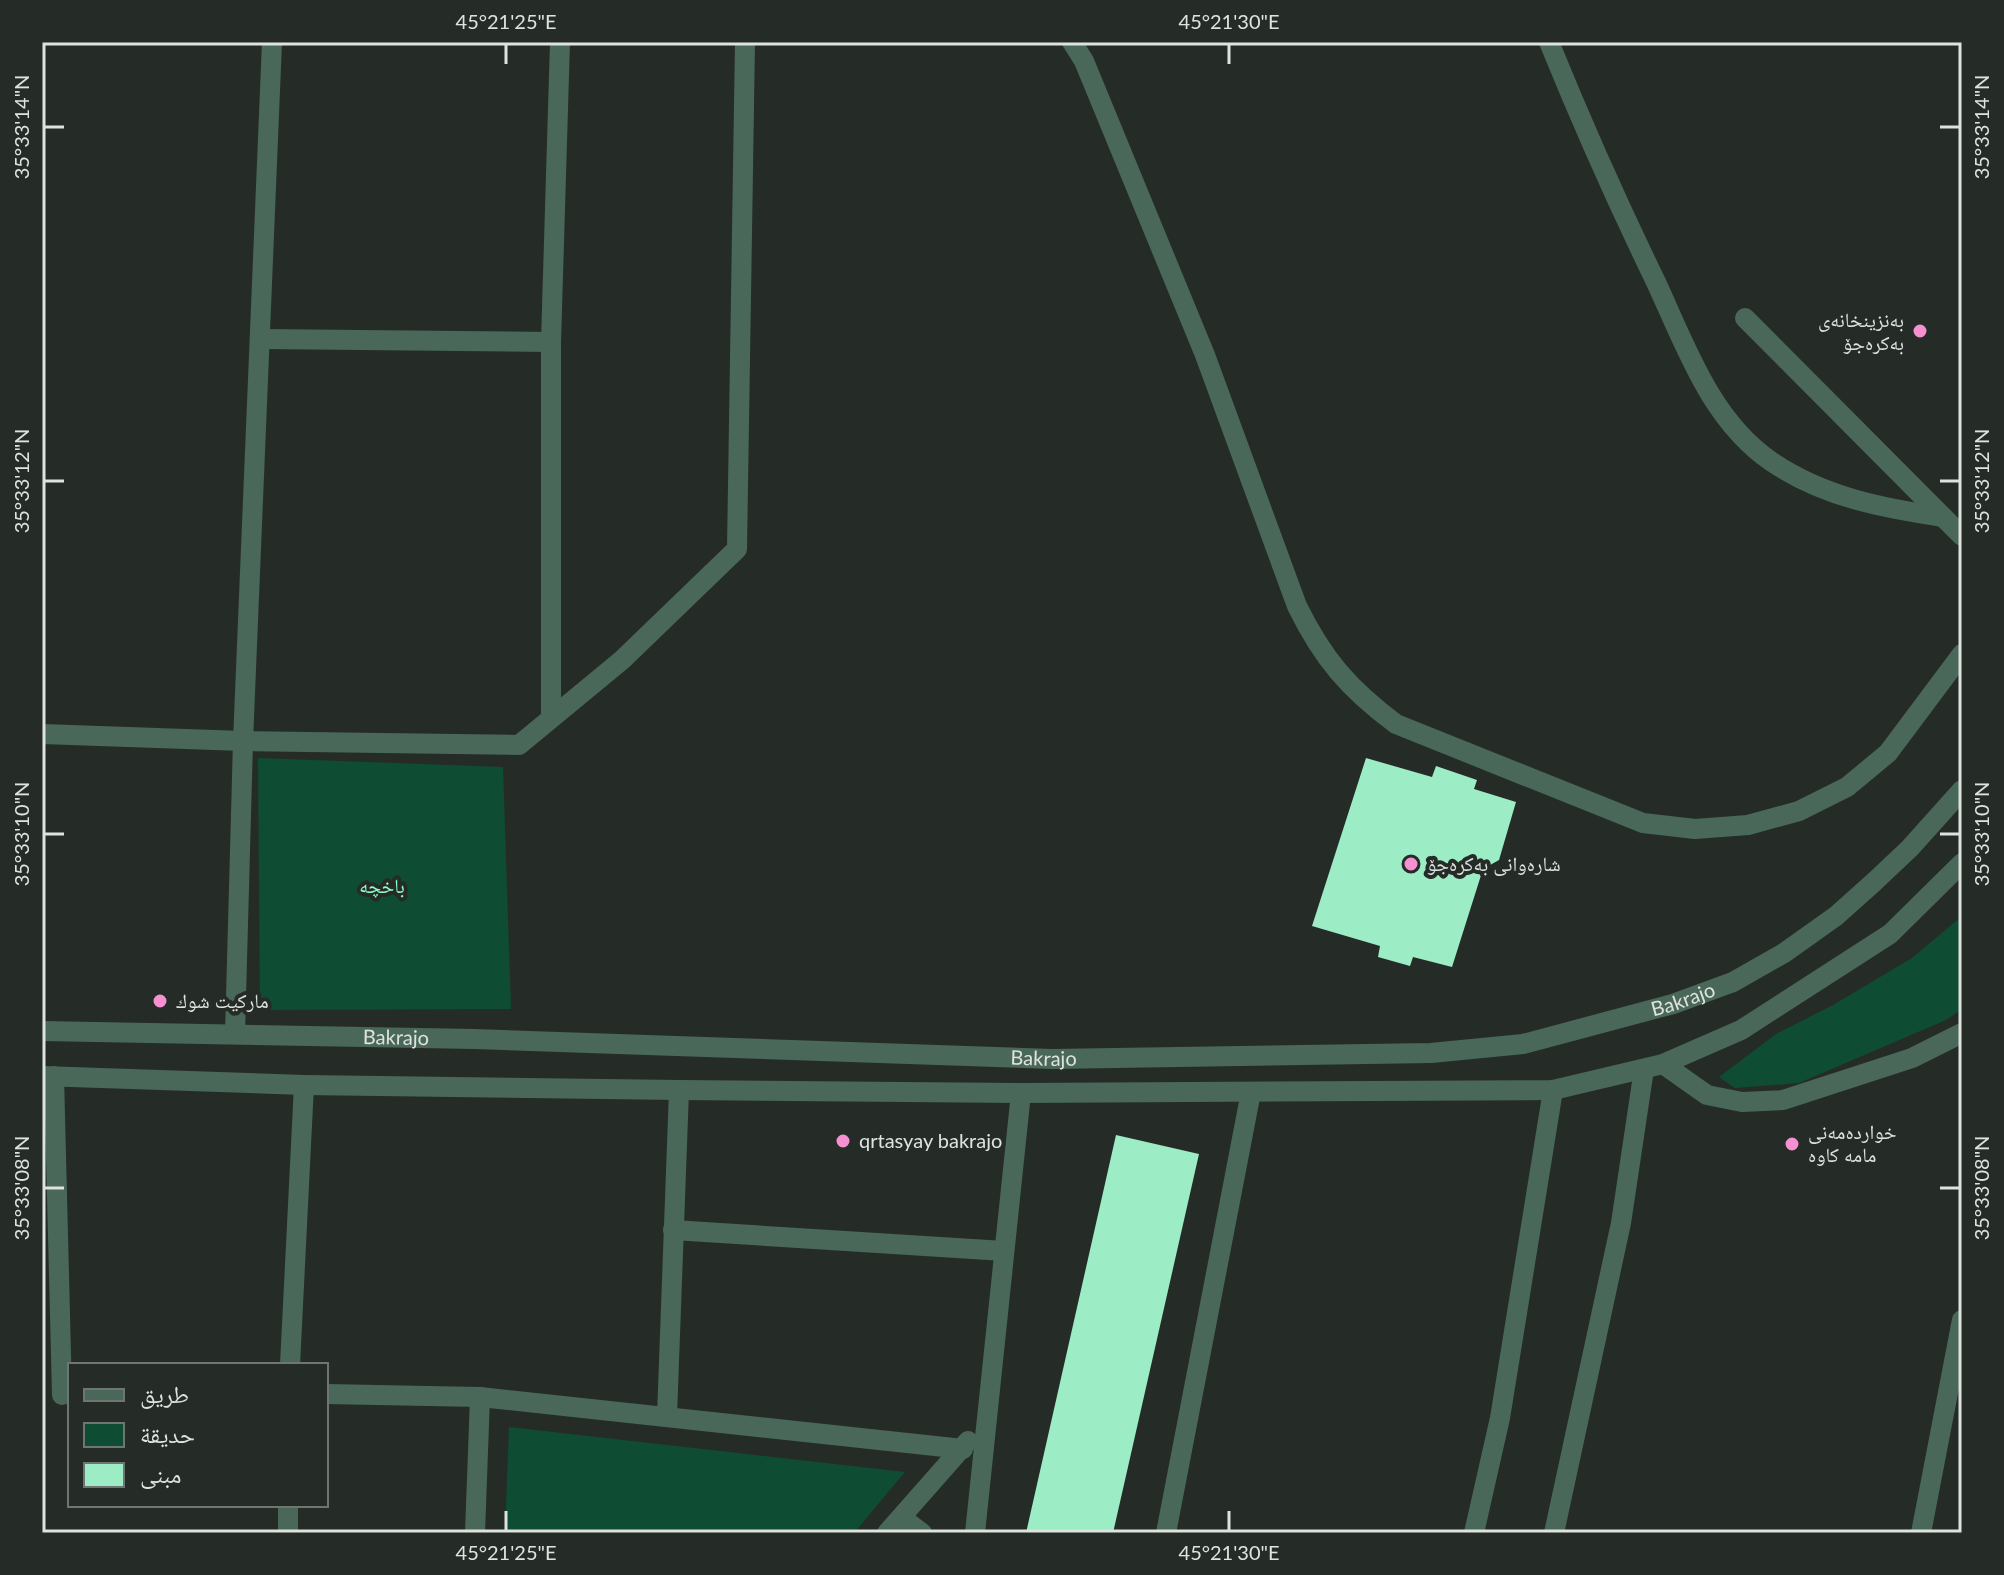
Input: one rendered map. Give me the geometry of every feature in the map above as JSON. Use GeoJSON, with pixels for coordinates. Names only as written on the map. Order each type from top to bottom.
{"type":"FeatureCollection","features":[{"type":"Feature","properties":{"kind":"street"},"geometry":{"type":"LineString","coordinates":[[235,1034],[243,741],[272,42]]}},
{"type":"Feature","properties":{"kind":"street"},"geometry":{"type":"LineString","coordinates":[[551,718],[551,342],[560,42]]}},
{"type":"Feature","properties":{"kind":"street"},"geometry":{"type":"LineString","coordinates":[[42,734],[519,745],[622,660],[737,549],[745,42]]}},
{"type":"Feature","properties":{"kind":"street"},"geometry":{"type":"LineString","coordinates":[[1072,42],[1084,61],[1205,355],[1297,606],[1314,641],[1337,673],[1365,701],[1396,724],[1643,823],[1695,829],[1748,825],[1799,811],[1847,787],[1888,753],[1962,654]]}},
{"type":"Feature","properties":{"kind":"street"},"geometry":{"type":"LineString","coordinates":[[1549,42],[1604,174],[1707,391],[1735,429],[1770,460],[1814,487],[1854,501],[1943,517]]}},
{"type":"Feature","properties":{"kind":"street"},"geometry":{"type":"LineString","coordinates":[[1745,318],[1962,536]]}},
{"type":"Feature","properties":{"kind":"street"},"geometry":{"type":"LineString","coordinates":[[261,339],[551,342]]}},
{"type":"Feature","properties":{"kind":"street","name":"Bakrajo"},"geometry":{"type":"LineString","coordinates":[[42,1031],[491,1039],[1052,1059],[1431,1053],[1523,1044],[1673,1004],[1733,982],[1784,953],[1836,916],[1874,882],[1910,848],[1962,790]]}},
{"type":"Feature","properties":{"kind":"street","name":"Bakrajo"},"geometry":{"type":"LineString","coordinates":[[48,1076],[304,1085],[679,1090],[1021,1093],[1553,1090],[1654,1066],[1741,1030],[1890,934],[1962,863]]}},
{"type":"Feature","properties":{"kind":"street"},"geometry":{"type":"LineString","coordinates":[[1554,1533],[1654,1066],[1707,1095],[1742,1102],[1783,1100],[1912,1058],[1962,1033]]}},
{"type":"Feature","properties":{"kind":"street"},"geometry":{"type":"LineString","coordinates":[[48,1076],[58,1395]]}},
{"type":"Feature","properties":{"kind":"street"},"geometry":{"type":"LineString","coordinates":[[290,1363],[304,1085]]}},
{"type":"Feature","properties":{"kind":"street"},"geometry":{"type":"LineString","coordinates":[[667,1416],[679,1090]]}},
{"type":"Feature","properties":{"kind":"street"},"geometry":{"type":"LineString","coordinates":[[1474,1533],[1500,1418],[1553,1090]]}},
{"type":"Feature","properties":{"kind":"street"},"geometry":{"type":"LineString","coordinates":[[1166,1533],[1251,1092]]}},
{"type":"Feature","properties":{"kind":"street"},"geometry":{"type":"LineString","coordinates":[[975,1533],[1021,1093]]}},
{"type":"Feature","properties":{"kind":"street"},"geometry":{"type":"LineString","coordinates":[[673,1230],[1004,1251]]}},
{"type":"Feature","properties":{"kind":"street"},"geometry":{"type":"LineString","coordinates":[[1921,1533],[1962,1320]]}},
{"type":"Feature","properties":{"kind":"street"},"geometry":{"type":"LineString","coordinates":[[328,1394],[480,1397],[963,1449]]}},
{"type":"Feature","properties":{"kind":"street"},"geometry":{"type":"LineString","coordinates":[[475,1533],[480,1397]]}},
{"type":"Feature","properties":{"kind":"street"},"geometry":{"type":"LineString","coordinates":[[922,1533],[895,1526],[963,1449],[988,1406]]}},
{"type":"Feature","properties":{"kind":"street"},"geometry":{"type":"LineString","coordinates":[[288,1507],[288,1533]]}},
{"type":"Feature","properties":{"kind":"green space","name":"باخچە"},"geometry":{"type":"Polygon","coordinates":[[[258,758],[503,767],[511,1009],[260,1010],[258,758]]]}},
{"type":"Feature","properties":{"kind":"green space"},"geometry":{"type":"Polygon","coordinates":[[[1962,916],[1962,1009],[1946,1020],[1799,1083],[1735,1088],[1719,1077],[1776,1034],[1833,1005],[1912,958],[1962,916]]]}},
{"type":"Feature","properties":{"kind":"green space"},"geometry":{"type":"Polygon","coordinates":[[[509,1427],[905,1472],[854,1533],[505,1533],[509,1427]]]}},
{"type":"Feature","properties":{"kind":"building","name":"شارەوانی بەکرەجۆ"},"geometry":{"type":"Polygon","coordinates":[[[1366,758],[1432,777],[1436,766],[1477,780],[1474,789],[1516,802],[1499,860],[1483,869],[1452,967],[1413,957],[1410,966],[1378,957],[1380,946],[1312,926],[1366,758]]]}},
{"type":"Feature","properties":{"kind":"building"},"geometry":{"type":"Polygon","coordinates":[[[1116,1135],[1199,1154],[1113,1533],[1026,1533],[1116,1135]]]}},
{"type":"Feature","properties":{"kind":"place","name":"بەنزینخانەی بەکرەجۆ"},"geometry":{"type":"Point","coordinates":[1920,331]}},
{"type":"Feature","properties":{"kind":"place","name":"شارەوانی بەکرەجۆ"},"geometry":{"type":"Point","coordinates":[1411,864]}},
{"type":"Feature","properties":{"kind":"place","name":"ماركيت شوك"},"geometry":{"type":"Point","coordinates":[160,1001]}},
{"type":"Feature","properties":{"kind":"place","name":"qrtasyay bakrajo"},"geometry":{"type":"Point","coordinates":[843,1141]}},
{"type":"Feature","properties":{"kind":"place","name":"خواردەمەنی مامە کاوە"},"geometry":{"type":"Point","coordinates":[1792,1144]}}]}
